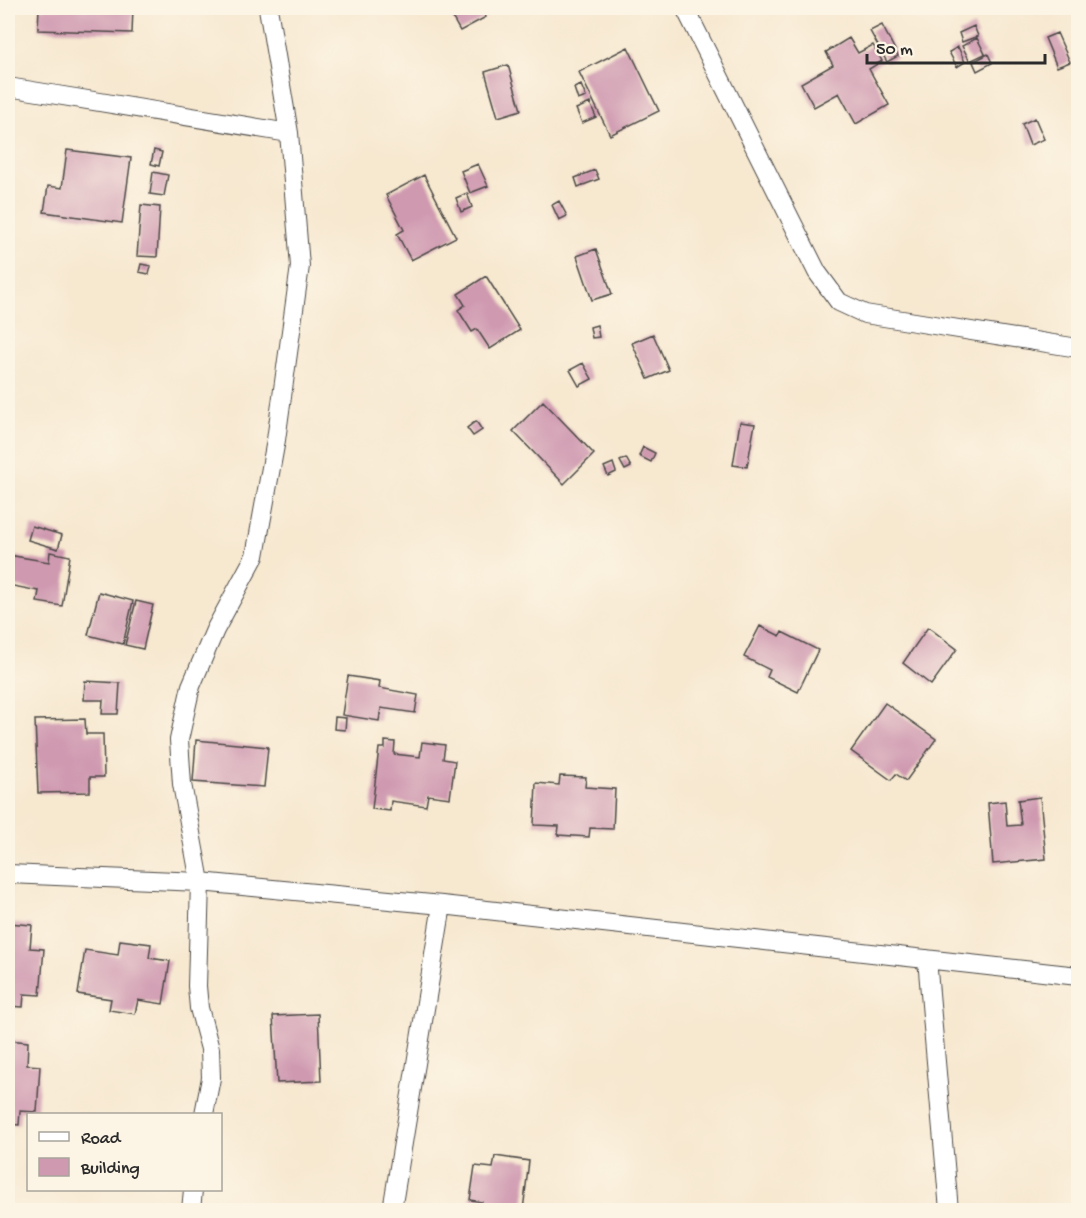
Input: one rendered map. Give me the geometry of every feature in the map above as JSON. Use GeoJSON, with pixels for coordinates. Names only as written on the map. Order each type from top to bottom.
{"type":"FeatureCollection","features":[{"type":"Feature","properties":{"kind":"street"},"geometry":{"type":"LineString","coordinates":[[204,1113],[211,1078],[210,1049],[199,1008],[197,986],[200,882],[182,784],[179,740],[195,677],[215,630],[255,556],[276,440],[300,266],[289,133],[268,8]]}},
{"type":"Feature","properties":{"kind":"street"},"geometry":{"type":"LineString","coordinates":[[685,8],[817,272],[839,302],[865,314],[1078,348]]}},
{"type":"Feature","properties":{"kind":"street"},"geometry":{"type":"LineString","coordinates":[[8,87],[289,133]]}},
{"type":"Feature","properties":{"kind":"street"},"geometry":{"type":"LineString","coordinates":[[8,874],[200,882],[442,905],[1078,976]]}},
{"type":"Feature","properties":{"kind":"street"},"geometry":{"type":"LineString","coordinates":[[392,1210],[442,905]]}},
{"type":"Feature","properties":{"kind":"street"},"geometry":{"type":"LineString","coordinates":[[927,959],[949,1210]]}},
{"type":"Feature","properties":{"kind":"street"},"geometry":{"type":"LineString","coordinates":[[191,1210],[193,1191]]}},
{"type":"Feature","properties":{"kind":"building"},"geometry":{"type":"Polygon","coordinates":[[[39,8],[133,8],[132,33],[38,30],[39,8]]]}},
{"type":"Feature","properties":{"kind":"building"},"geometry":{"type":"Polygon","coordinates":[[[447,8],[480,8],[486,17],[460,31],[447,8]]]}},
{"type":"Feature","properties":{"kind":"building"},"geometry":{"type":"Polygon","coordinates":[[[882,25],[898,56],[887,62],[870,31],[882,25]]]}},
{"type":"Feature","properties":{"kind":"building"},"geometry":{"type":"Polygon","coordinates":[[[974,26],[978,36],[962,42],[959,33],[974,26]]]}},
{"type":"Feature","properties":{"kind":"building"},"geometry":{"type":"Polygon","coordinates":[[[1057,33],[1070,62],[1057,67],[1045,38],[1057,33]]]}},
{"type":"Feature","properties":{"kind":"building"},"geometry":{"type":"Polygon","coordinates":[[[849,38],[858,53],[873,45],[882,61],[869,69],[889,105],[856,124],[839,93],[814,107],[801,83],[833,65],[826,52],[849,38]]]}},
{"type":"Feature","properties":{"kind":"building"},"geometry":{"type":"Polygon","coordinates":[[[977,38],[985,54],[970,61],[962,46],[977,38]]]}},
{"type":"Feature","properties":{"kind":"building"},"geometry":{"type":"Polygon","coordinates":[[[628,47],[659,111],[610,135],[579,72],[628,47]]]}},
{"type":"Feature","properties":{"kind":"building"},"geometry":{"type":"Polygon","coordinates":[[[958,47],[965,62],[957,67],[949,52],[958,47]]]}},
{"type":"Feature","properties":{"kind":"building"},"geometry":{"type":"Polygon","coordinates":[[[988,54],[992,63],[977,71],[973,62],[988,54]]]}},
{"type":"Feature","properties":{"kind":"building"},"geometry":{"type":"Polygon","coordinates":[[[508,65],[521,110],[498,117],[485,72],[508,65]]]}},
{"type":"Feature","properties":{"kind":"building"},"geometry":{"type":"Polygon","coordinates":[[[581,85],[586,97],[578,100],[574,88],[581,85]]]}},
{"type":"Feature","properties":{"kind":"building"},"geometry":{"type":"Polygon","coordinates":[[[590,103],[596,117],[582,123],[576,109],[590,103]]]}},
{"type":"Feature","properties":{"kind":"building"},"geometry":{"type":"Polygon","coordinates":[[[1035,118],[1044,139],[1030,145],[1022,124],[1035,118]]]}},
{"type":"Feature","properties":{"kind":"building"},"geometry":{"type":"Polygon","coordinates":[[[67,150],[131,158],[122,223],[44,212],[48,186],[62,188],[67,150]]]}},
{"type":"Feature","properties":{"kind":"building"},"geometry":{"type":"Polygon","coordinates":[[[154,150],[162,152],[159,166],[151,164],[154,150]]]}},
{"type":"Feature","properties":{"kind":"building"},"geometry":{"type":"Polygon","coordinates":[[[478,164],[488,186],[470,193],[461,171],[478,164]]]}},
{"type":"Feature","properties":{"kind":"building"},"geometry":{"type":"Polygon","coordinates":[[[595,170],[599,179],[578,187],[575,178],[595,170]]]}},
{"type":"Feature","properties":{"kind":"building"},"geometry":{"type":"Polygon","coordinates":[[[153,172],[168,175],[164,196],[150,194],[153,172]]]}},
{"type":"Feature","properties":{"kind":"building"},"geometry":{"type":"Polygon","coordinates":[[[424,175],[456,237],[411,260],[397,234],[404,230],[386,195],[424,175]]]}},
{"type":"Feature","properties":{"kind":"building"},"geometry":{"type":"Polygon","coordinates":[[[467,193],[472,207],[461,212],[456,198],[467,193]]]}},
{"type":"Feature","properties":{"kind":"building"},"geometry":{"type":"Polygon","coordinates":[[[559,201],[567,216],[559,220],[552,205],[559,201]]]}},
{"type":"Feature","properties":{"kind":"building"},"geometry":{"type":"Polygon","coordinates":[[[141,205],[160,207],[157,257],[137,256],[141,205]]]}},
{"type":"Feature","properties":{"kind":"building"},"geometry":{"type":"Polygon","coordinates":[[[596,249],[612,294],[592,300],[577,256],[596,249]]]}},
{"type":"Feature","properties":{"kind":"building"},"geometry":{"type":"Polygon","coordinates":[[[141,264],[151,266],[149,274],[139,272],[141,264]]]}},
{"type":"Feature","properties":{"kind":"building"},"geometry":{"type":"Polygon","coordinates":[[[486,276],[520,330],[490,349],[477,329],[472,332],[458,310],[465,305],[458,294],[486,276]]]}},
{"type":"Feature","properties":{"kind":"building"},"geometry":{"type":"Polygon","coordinates":[[[597,325],[599,337],[592,338],[590,327],[597,325]]]}},
{"type":"Feature","properties":{"kind":"building"},"geometry":{"type":"Polygon","coordinates":[[[653,334],[669,370],[648,379],[632,343],[653,334]]]}},
{"type":"Feature","properties":{"kind":"building"},"geometry":{"type":"Polygon","coordinates":[[[583,363],[592,379],[579,386],[570,370],[583,363]]]}},
{"type":"Feature","properties":{"kind":"building"},"geometry":{"type":"Polygon","coordinates":[[[543,401],[594,454],[564,484],[513,431],[543,401]]]}},
{"type":"Feature","properties":{"kind":"building"},"geometry":{"type":"Polygon","coordinates":[[[476,421],[482,430],[473,436],[467,428],[476,421]]]}},
{"type":"Feature","properties":{"kind":"building"},"geometry":{"type":"Polygon","coordinates":[[[740,422],[755,424],[747,467],[733,465],[740,422]]]}},
{"type":"Feature","properties":{"kind":"building"},"geometry":{"type":"Polygon","coordinates":[[[643,447],[655,453],[651,462],[639,456],[643,447]]]}},
{"type":"Feature","properties":{"kind":"building"},"geometry":{"type":"Polygon","coordinates":[[[626,458],[631,467],[625,470],[620,461],[626,458]]]}},
{"type":"Feature","properties":{"kind":"building"},"geometry":{"type":"Polygon","coordinates":[[[613,463],[616,472],[608,476],[604,467],[613,463]]]}},
{"type":"Feature","properties":{"kind":"building"},"geometry":{"type":"Polygon","coordinates":[[[32,526],[62,535],[58,549],[28,540],[32,526]]]}},
{"type":"Feature","properties":{"kind":"building"},"geometry":{"type":"Polygon","coordinates":[[[50,552],[70,556],[62,606],[37,602],[39,591],[8,585],[8,555],[49,562],[50,552]]]}},
{"type":"Feature","properties":{"kind":"building"},"geometry":{"type":"Polygon","coordinates":[[[99,592],[133,601],[123,644],[88,635],[99,592]]]}},
{"type":"Feature","properties":{"kind":"building"},"geometry":{"type":"Polygon","coordinates":[[[136,601],[153,605],[143,649],[125,645],[136,601]]]}},
{"type":"Feature","properties":{"kind":"building"},"geometry":{"type":"Polygon","coordinates":[[[760,626],[780,636],[782,632],[818,650],[798,692],[767,677],[770,670],[744,657],[760,626]]]}},
{"type":"Feature","properties":{"kind":"building"},"geometry":{"type":"Polygon","coordinates":[[[928,627],[957,649],[931,685],[903,663],[928,627]]]}},
{"type":"Feature","properties":{"kind":"building"},"geometry":{"type":"Polygon","coordinates":[[[348,676],[380,681],[379,688],[418,695],[415,713],[381,708],[379,721],[342,715],[348,676]]]}},
{"type":"Feature","properties":{"kind":"building"},"geometry":{"type":"Polygon","coordinates":[[[85,681],[120,683],[118,714],[102,714],[103,700],[84,700],[85,681]]]}},
{"type":"Feature","properties":{"kind":"building"},"geometry":{"type":"Polygon","coordinates":[[[885,703],[936,739],[906,781],[896,774],[891,780],[851,751],[885,703]]]}},
{"type":"Feature","properties":{"kind":"building"},"geometry":{"type":"Polygon","coordinates":[[[335,717],[346,718],[345,730],[334,729],[335,717]]]}},
{"type":"Feature","properties":{"kind":"building"},"geometry":{"type":"Polygon","coordinates":[[[85,719],[86,734],[103,734],[104,777],[90,777],[90,792],[38,793],[35,720],[85,719]]]}},
{"type":"Feature","properties":{"kind":"building"},"geometry":{"type":"Polygon","coordinates":[[[196,740],[268,747],[264,787],[193,782],[196,740]]]}},
{"type":"Feature","properties":{"kind":"building"},"geometry":{"type":"Polygon","coordinates":[[[385,741],[395,742],[394,754],[420,757],[422,742],[445,745],[443,759],[455,761],[450,798],[428,795],[426,806],[391,801],[390,811],[372,809],[379,748],[385,748],[385,741]]]}},
{"type":"Feature","properties":{"kind":"building"},"geometry":{"type":"Polygon","coordinates":[[[560,776],[586,777],[585,787],[615,789],[613,829],[590,828],[589,837],[558,835],[559,826],[534,825],[536,783],[559,785],[560,776]]]}},
{"type":"Feature","properties":{"kind":"building"},"geometry":{"type":"Polygon","coordinates":[[[1040,797],[1046,859],[993,864],[988,803],[1005,801],[1007,826],[1021,825],[1018,800],[1040,797]]]}},
{"type":"Feature","properties":{"kind":"building"},"geometry":{"type":"Polygon","coordinates":[[[8,923],[32,925],[30,948],[44,949],[40,995],[24,994],[23,1007],[8,1006],[8,923]]]}},
{"type":"Feature","properties":{"kind":"building"},"geometry":{"type":"Polygon","coordinates":[[[120,940],[151,944],[149,958],[170,961],[163,1004],[138,1000],[135,1014],[109,1010],[111,999],[78,994],[85,950],[118,955],[120,940]]]}},
{"type":"Feature","properties":{"kind":"building"},"geometry":{"type":"Polygon","coordinates":[[[318,1014],[321,1081],[277,1083],[273,1016],[318,1014]]]}},
{"type":"Feature","properties":{"kind":"building"},"geometry":{"type":"Polygon","coordinates":[[[8,1040],[28,1042],[27,1065],[40,1066],[37,1112],[20,1111],[19,1125],[8,1124],[8,1040]]]}},
{"type":"Feature","properties":{"kind":"building"},"geometry":{"type":"Polygon","coordinates":[[[495,1156],[529,1161],[523,1210],[481,1210],[482,1202],[470,1200],[475,1166],[493,1168],[495,1156]]]}}]}
